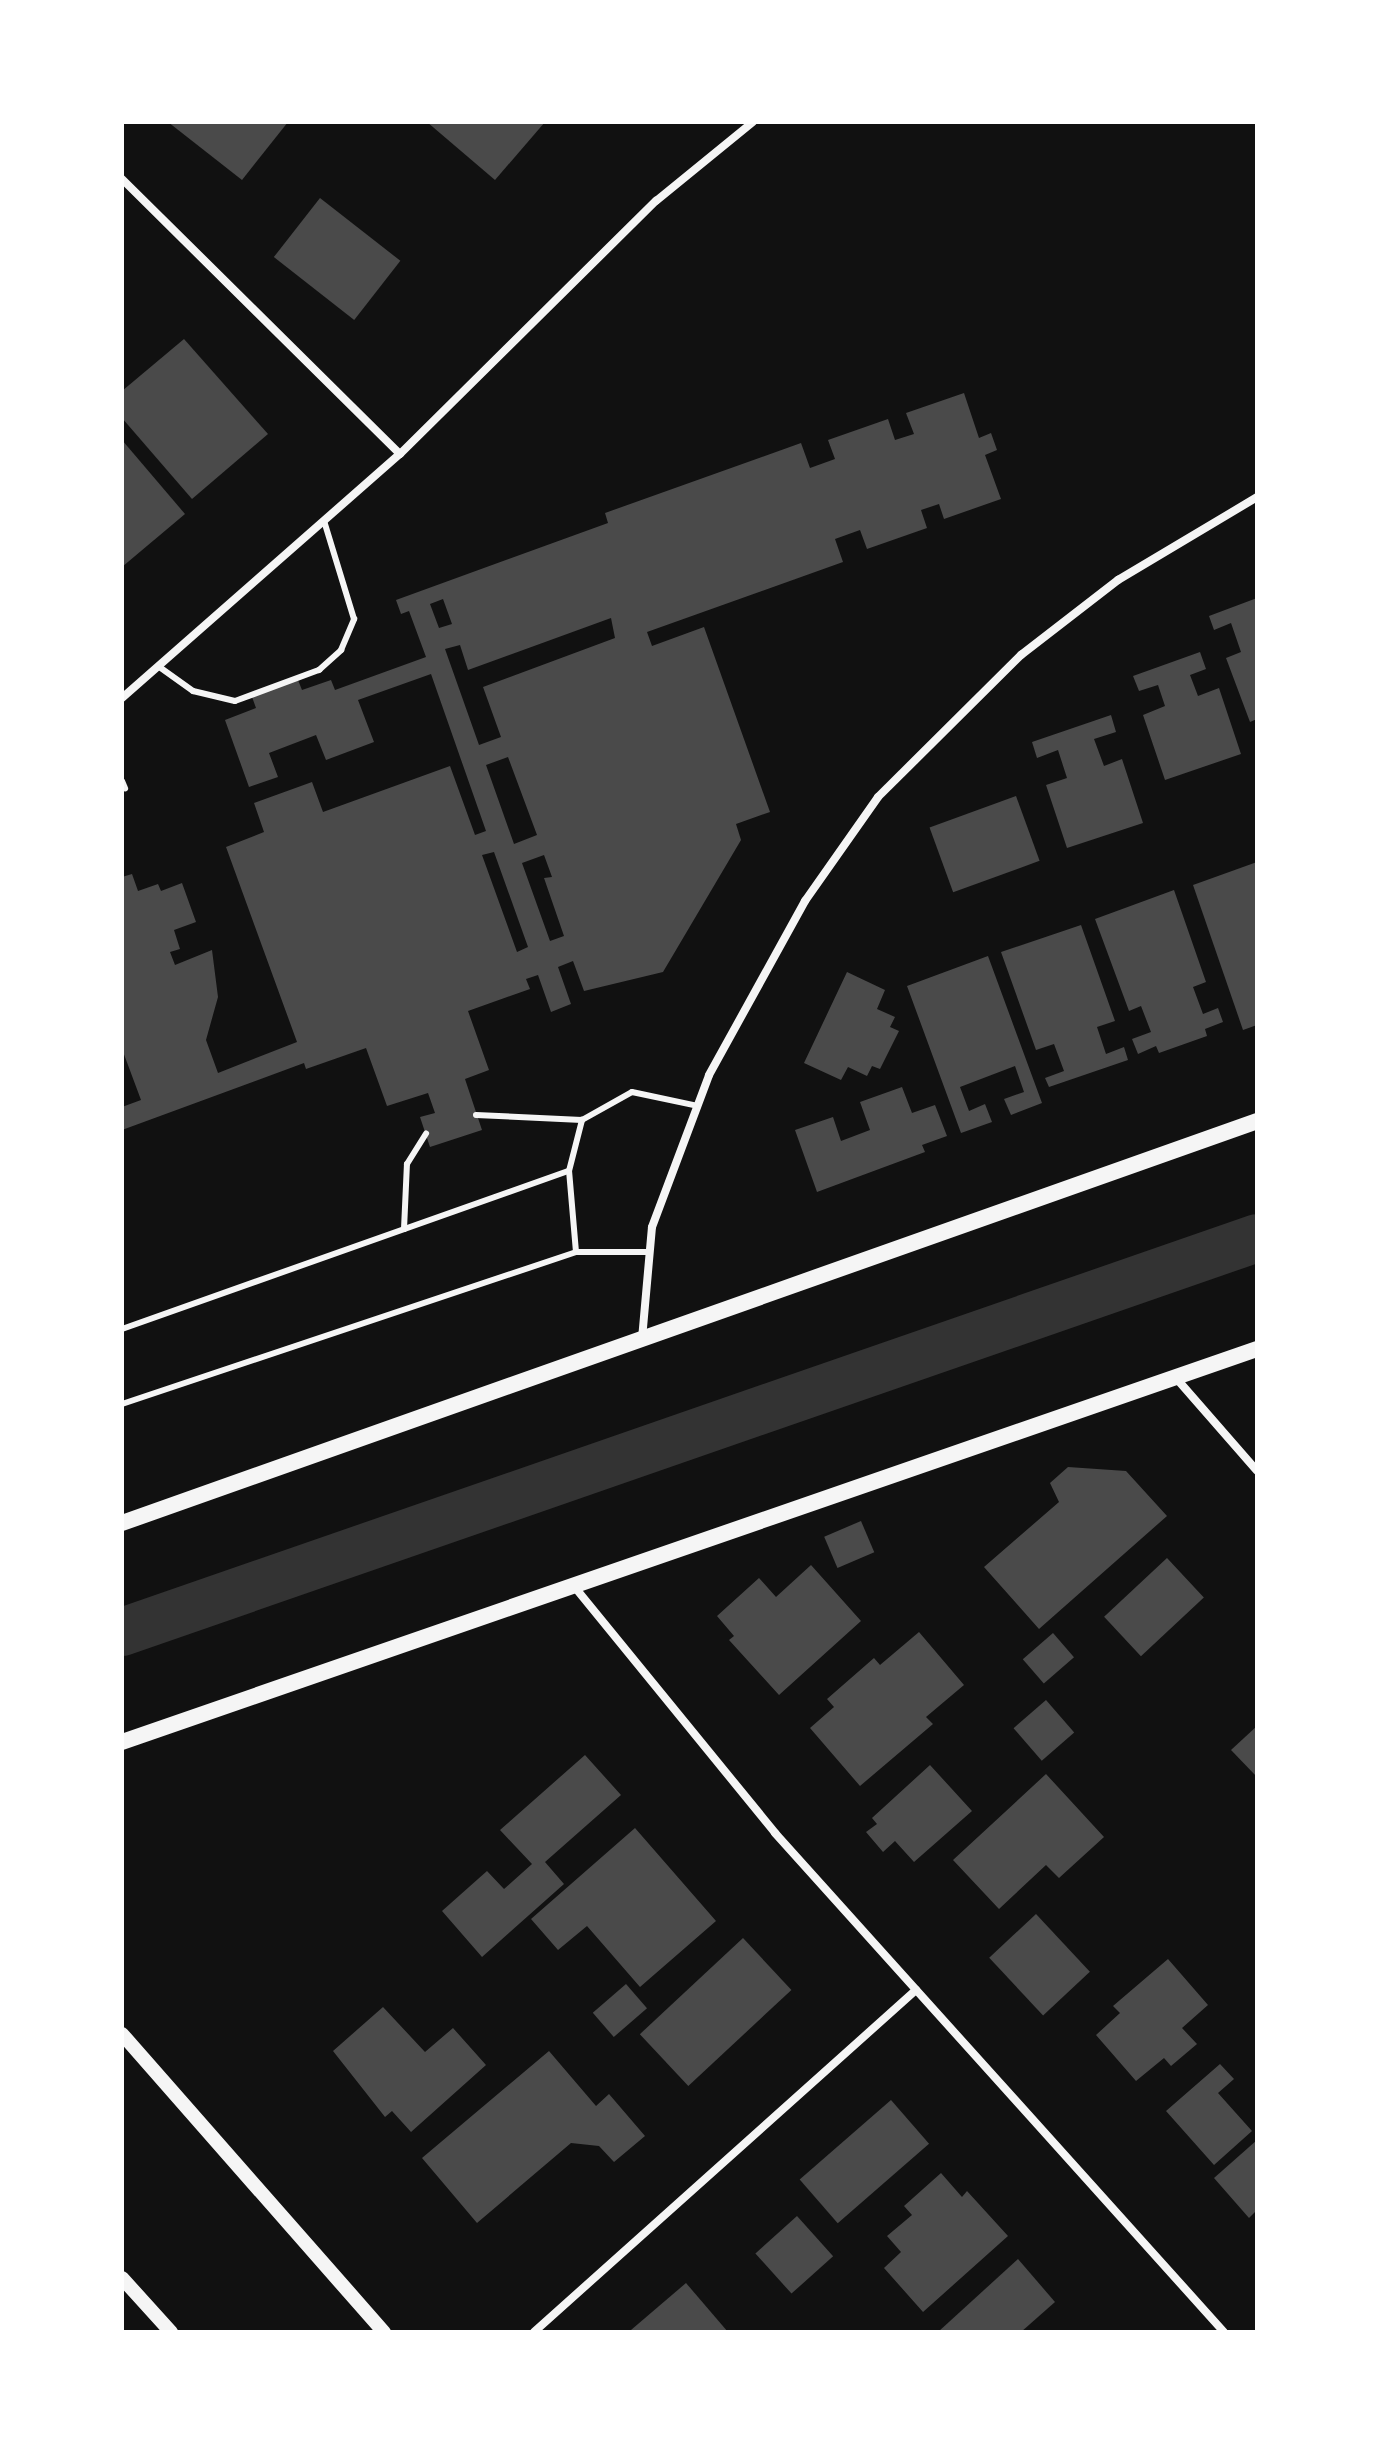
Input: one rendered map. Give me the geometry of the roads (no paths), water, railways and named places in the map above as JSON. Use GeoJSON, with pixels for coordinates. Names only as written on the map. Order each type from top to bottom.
{"type":"FeatureCollection","features":[{"type":"Feature","properties":{"kind":"main road"},"geometry":{"type":"LineString","coordinates":[[122,1523],[1257,1121]]}},
{"type":"Feature","properties":{"kind":"main road"},"geometry":{"type":"LineString","coordinates":[[122,1742],[1257,1349]]}},
{"type":"Feature","properties":{"kind":"street"},"geometry":{"type":"LineString","coordinates":[[122,698],[400,454],[656,201],[753,122]]}},
{"type":"Feature","properties":{"kind":"street"},"geometry":{"type":"LineString","coordinates":[[122,179],[400,454]]}},
{"type":"Feature","properties":{"kind":"street"},"geometry":{"type":"LineString","coordinates":[[642,1339],[652,1227],[698,1106],[805,901],[878,797],[1021,655],[1118,580],[1257,497]]}},
{"type":"Feature","properties":{"kind":"street"},"geometry":{"type":"LineString","coordinates":[[1175,1377],[1257,1471]]}},
{"type":"Feature","properties":{"kind":"street"},"geometry":{"type":"LineString","coordinates":[[572,1585],[775,1833],[1224,2332]]}},
{"type":"Feature","properties":{"kind":"street"},"geometry":{"type":"LineString","coordinates":[[534,2332],[916,1990]]}},
{"type":"Feature","properties":{"kind":"street"},"geometry":{"type":"LineString","coordinates":[[122,2034],[384,2332]]}},
{"type":"Feature","properties":{"kind":"street"},"geometry":{"type":"LineString","coordinates":[[122,2278],[171,2332]]}},
{"type":"Feature","properties":{"kind":"lane"},"geometry":{"type":"LineString","coordinates":[[158,666],[193,691],[235,701],[319,670],[341,650],[354,619],[324,521]]}},
{"type":"Feature","properties":{"kind":"lane"},"geometry":{"type":"LineString","coordinates":[[476,1115],[582,1120],[632,1092],[698,1106]]}},
{"type":"Feature","properties":{"kind":"lane"},"geometry":{"type":"LineString","coordinates":[[576,1252],[569,1171],[582,1120]]}},
{"type":"Feature","properties":{"kind":"lane"},"geometry":{"type":"LineString","coordinates":[[404,1229],[407,1164],[426,1134]]}},
{"type":"Feature","properties":{"kind":"lane"},"geometry":{"type":"LineString","coordinates":[[122,1329],[569,1171]]}},
{"type":"Feature","properties":{"kind":"lane"},"geometry":{"type":"LineString","coordinates":[[122,1404],[576,1252],[650,1252]]}},
{"type":"Feature","properties":{"kind":"waterway"},"geometry":{"type":"LineString","coordinates":[[122,1632],[1257,1238]]}}]}
